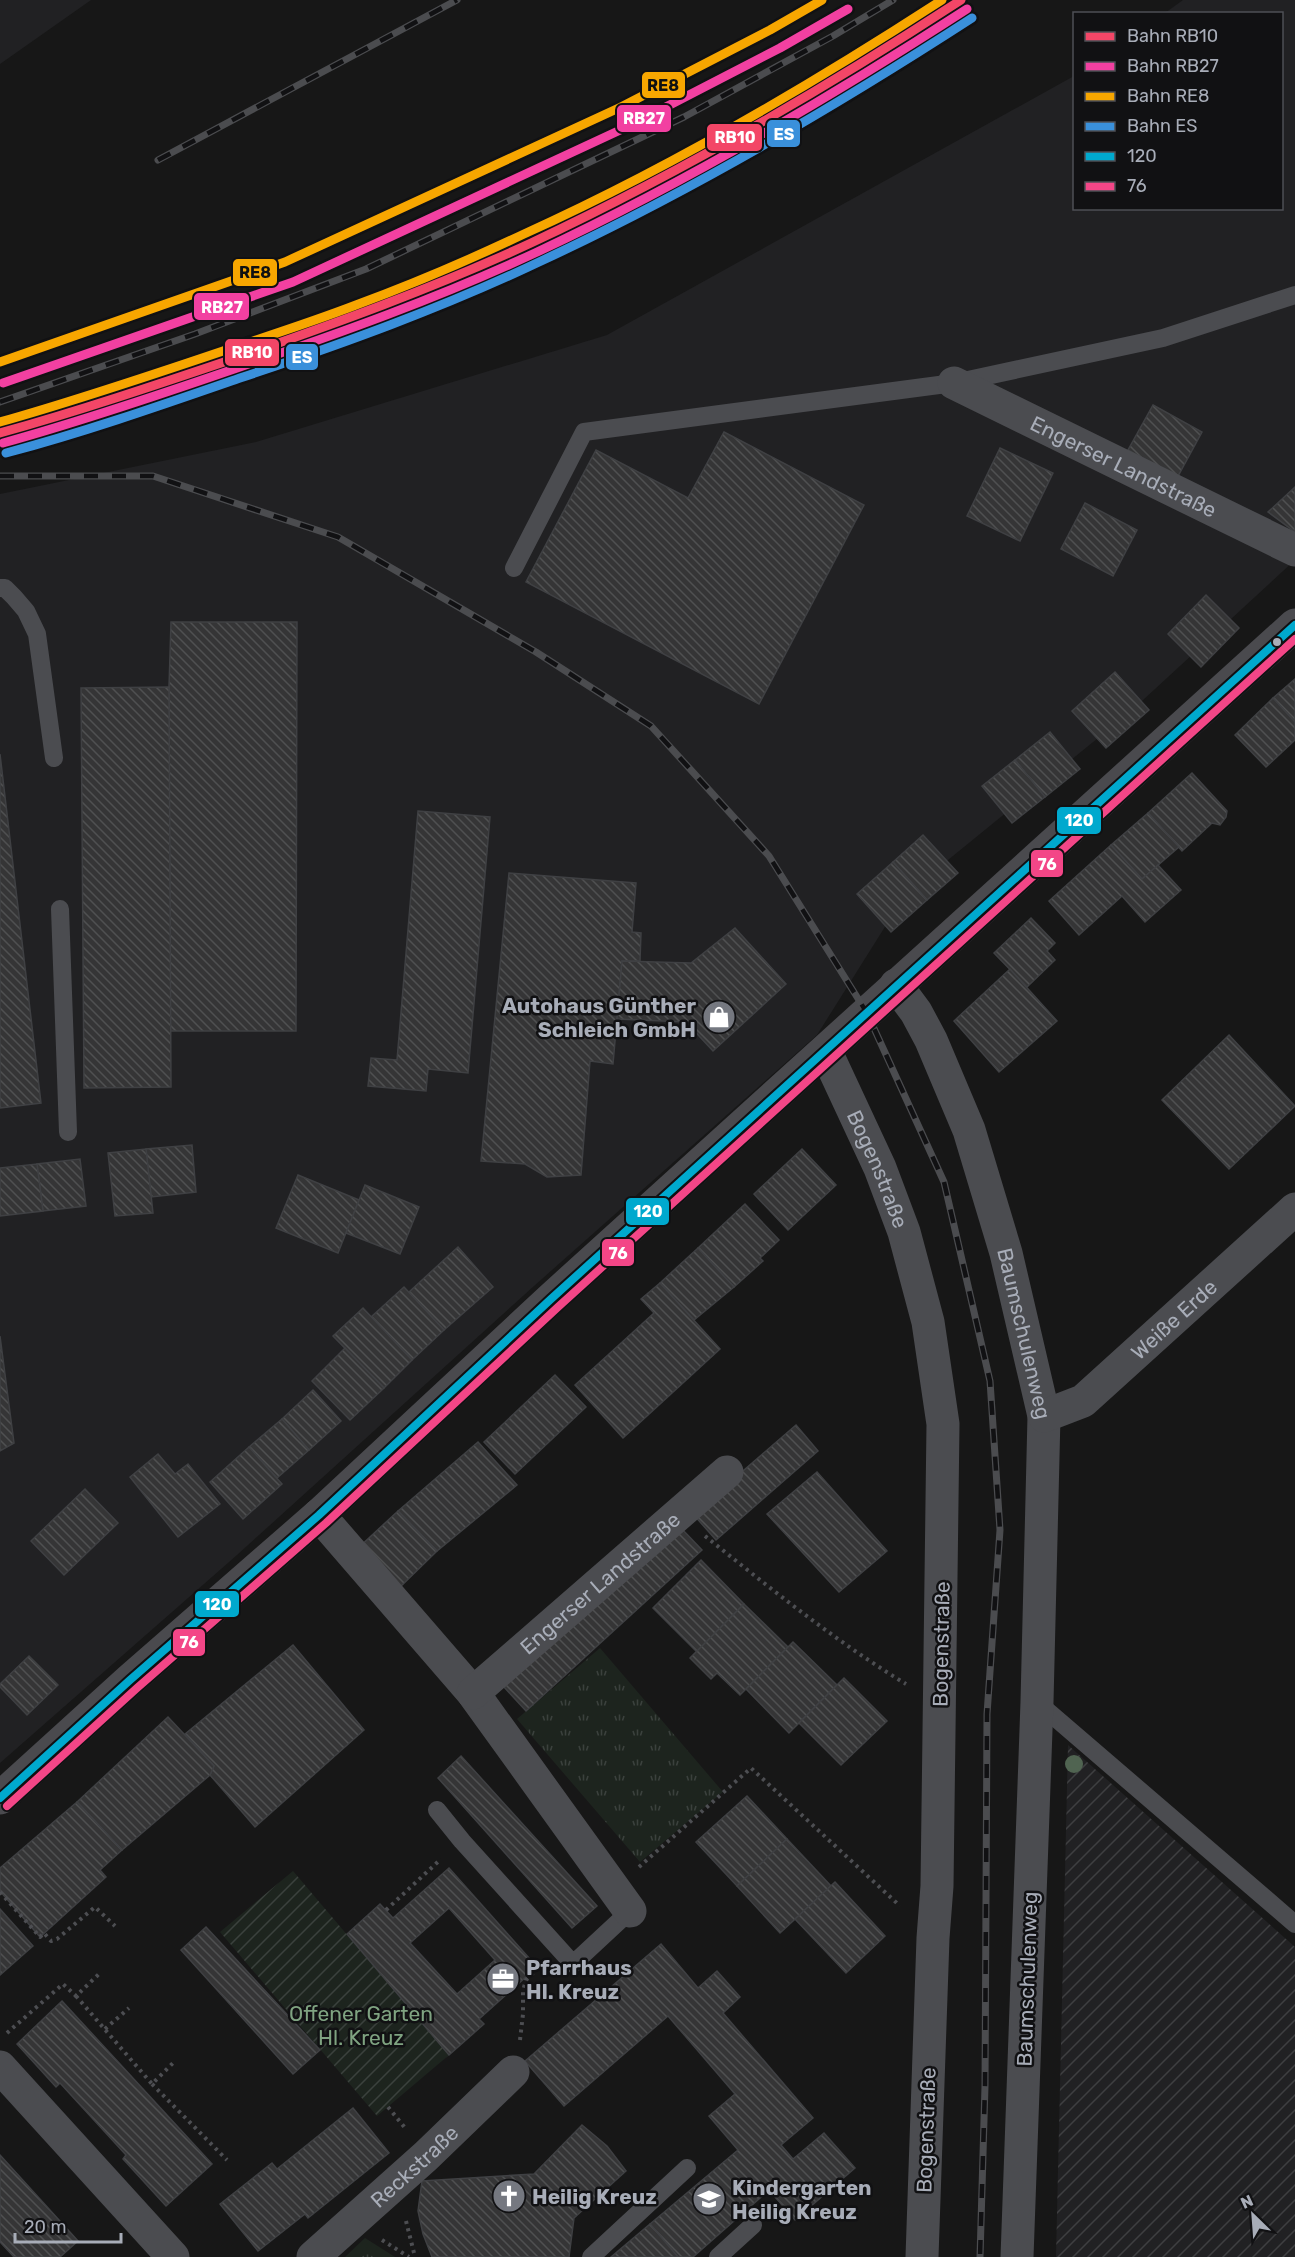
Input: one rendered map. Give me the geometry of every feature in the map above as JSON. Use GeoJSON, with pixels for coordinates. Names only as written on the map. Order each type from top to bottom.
{"type":"FeatureCollection","features":[{"type":"Feature","properties":{"kind":"main road"},"geometry":{"type":"LineString","coordinates":[[0,1798],[130,1680],[319,1515],[551,1299],[1295,626]]}},
{"type":"Feature","properties":{"kind":"street","name":"Engerser Landstraße"},"geometry":{"type":"LineString","coordinates":[[954,383],[1295,550]]}},
{"type":"Feature","properties":{"kind":"street","name":"Baumschulenweg"},"geometry":{"type":"LineString","coordinates":[[896,986],[916,1012],[931,1040],[969,1130],[1006,1253],[1044,1416],[1037,1702],[1017,2257]]}},
{"type":"Feature","properties":{"kind":"street","name":"Bogenstraße"},"geometry":{"type":"LineString","coordinates":[[826,1052],[880,1168],[904,1232],[928,1322],[943,1424],[937,1886],[933,1938],[922,2257]]}},
{"type":"Feature","properties":{"kind":"street","name":"Weiße Erde"},"geometry":{"type":"LineString","coordinates":[[1044,1416],[1083,1401],[1295,1209]]}},
{"type":"Feature","properties":{"kind":"street","name":"Engerser Landstraße"},"geometry":{"type":"LineString","coordinates":[[473,1693],[728,1472]]}},
{"type":"Feature","properties":{"kind":"street"},"geometry":{"type":"LineString","coordinates":[[319,1515],[473,1693],[622,1901]]}},
{"type":"Feature","properties":{"kind":"street"},"geometry":{"type":"LineString","coordinates":[[1,2052],[173,2257]]}},
{"type":"Feature","properties":{"kind":"street","name":"Reckstraße"},"geometry":{"type":"LineString","coordinates":[[313,2257],[426,2156],[513,2072]]}},
{"type":"Feature","properties":{"kind":"lane"},"geometry":{"type":"LineString","coordinates":[[514,568],[584,432],[954,383],[1163,338],[1295,295]]}},
{"type":"Feature","properties":{"kind":"lane"},"geometry":{"type":"LineString","coordinates":[[0,588],[10,593],[26,610],[37,634],[54,758]]}},
{"type":"Feature","properties":{"kind":"lane"},"geometry":{"type":"LineString","coordinates":[[60,909],[68,1132]]}},
{"type":"Feature","properties":{"kind":"lane"},"geometry":{"type":"LineString","coordinates":[[1037,1702],[1295,1924]]}},
{"type":"Feature","properties":{"kind":"lane"},"geometry":{"type":"LineString","coordinates":[[437,1810],[573,1964],[622,1901]]}},
{"type":"Feature","properties":{"kind":"lane"},"geometry":{"type":"LineString","coordinates":[[591,2257],[687,2168]]}},
{"type":"Feature","properties":{"kind":"lane"},"geometry":{"type":"LineString","coordinates":[[718,2257],[753,2225]]}},
{"type":"Feature","properties":{"kind":"path"},"geometry":{"type":"LineString","coordinates":[[678,1514],[780,1597],[866,1659],[940,1705]]}},
{"type":"Feature","properties":{"kind":"path"},"geometry":{"type":"LineString","coordinates":[[622,1901],[699,1813],[751,1768],[933,1938]]}},
{"type":"Feature","properties":{"kind":"path"},"geometry":{"type":"LineString","coordinates":[[386,1910],[462,1841]]}},
{"type":"Feature","properties":{"kind":"path"},"geometry":{"type":"LineString","coordinates":[[0,1892],[40,1937],[44,1933],[51,1941],[57,1940],[95,1907],[115,1926]]}},
{"type":"Feature","properties":{"kind":"path"},"geometry":{"type":"LineString","coordinates":[[513,2072],[517,2066],[524,2014],[523,1991],[526,1980],[560,1949]]}},
{"type":"Feature","properties":{"kind":"path"},"geometry":{"type":"LineString","coordinates":[[76,1996],[100,1973]]}},
{"type":"Feature","properties":{"kind":"path"},"geometry":{"type":"LineString","coordinates":[[1,2052],[63,1984],[152,2084],[227,2160]]}},
{"type":"Feature","properties":{"kind":"path"},"geometry":{"type":"LineString","coordinates":[[105,2029],[129,2007]]}},
{"type":"Feature","properties":{"kind":"path"},"geometry":{"type":"LineString","coordinates":[[152,2084],[175,2061]]}},
{"type":"Feature","properties":{"kind":"shaded area"},"geometry":{"type":"Polygon","coordinates":[[[0,0],[91,0],[0,64],[0,0]]]}},
{"type":"Feature","properties":{"kind":"shaded area"},"geometry":{"type":"Polygon","coordinates":[[[1183,0],[1295,0],[1295,560],[1130,712],[905,895],[817,1035],[534,1286],[237,1555],[0,1763],[0,494],[256,442],[607,335],[1073,77],[1073,210],[1283,210],[1283,12],[1166,12],[1183,0]]]}},
{"type":"Feature","properties":{"kind":"shaded area"},"geometry":{"type":"Polygon","coordinates":[[[1068,1745],[1295,1947],[1295,2257],[1056,2257],[1068,1745]]]}},
{"type":"Feature","properties":{"kind":"green space"},"geometry":{"type":"Polygon","coordinates":[[[600,1648],[723,1792],[640,1862],[517,1719],[600,1648]]]}},
{"type":"Feature","properties":{"kind":"green space","name":"Offener Garten Hl. Kreuz"},"geometry":{"type":"Polygon","coordinates":[[[293,1871],[449,2055],[377,2116],[220,1932],[293,1871]]]}},
{"type":"Feature","properties":{"kind":"green space"},"geometry":{"type":"Polygon","coordinates":[[[365,2238],[395,2257],[345,2257],[365,2238]]]}},
{"type":"Feature","properties":{"kind":"building"},"geometry":{"type":"Polygon","coordinates":[[[1153,405],[1202,432],[1177,478],[1128,450],[1153,405]]]}},
{"type":"Feature","properties":{"kind":"building"},"geometry":{"type":"Polygon","coordinates":[[[724,432],[864,505],[759,704],[526,582],[596,450],[688,498],[724,432]]]}},
{"type":"Feature","properties":{"kind":"building"},"geometry":{"type":"Polygon","coordinates":[[[1000,448],[1053,473],[1020,541],[967,516],[1000,448]]]}},
{"type":"Feature","properties":{"kind":"building"},"geometry":{"type":"Polygon","coordinates":[[[1295,487],[1295,532],[1268,512],[1295,487]]]}},
{"type":"Feature","properties":{"kind":"building"},"geometry":{"type":"Polygon","coordinates":[[[1085,503],[1137,530],[1113,576],[1061,549],[1085,503]]]}},
{"type":"Feature","properties":{"kind":"building"},"geometry":{"type":"Polygon","coordinates":[[[1206,595],[1239,628],[1201,667],[1168,634],[1206,595]]]}},
{"type":"Feature","properties":{"kind":"building"},"geometry":{"type":"Polygon","coordinates":[[[171,622],[297,622],[296,1031],[170,1031],[169,687],[171,622]]]}},
{"type":"Feature","properties":{"kind":"building"},"geometry":{"type":"Polygon","coordinates":[[[1115,672],[1149,710],[1106,748],[1072,711],[1115,672]]]}},
{"type":"Feature","properties":{"kind":"building"},"geometry":{"type":"Polygon","coordinates":[[[1295,679],[1295,722],[1273,698],[1295,679]]]}},
{"type":"Feature","properties":{"kind":"building"},"geometry":{"type":"Polygon","coordinates":[[[169,687],[171,1087],[84,1088],[81,688],[169,687]]]}},
{"type":"Feature","properties":{"kind":"building"},"geometry":{"type":"Polygon","coordinates":[[[1273,698],[1295,722],[1295,740],[1266,767],[1235,735],[1273,698]]]}},
{"type":"Feature","properties":{"kind":"building"},"geometry":{"type":"Polygon","coordinates":[[[1050,732],[1080,769],[1045,797],[1015,760],[1050,732]]]}},
{"type":"Feature","properties":{"kind":"building"},"geometry":{"type":"Polygon","coordinates":[[[0,754],[41,1103],[0,1108],[0,754]]]}},
{"type":"Feature","properties":{"kind":"building"},"geometry":{"type":"Polygon","coordinates":[[[1015,760],[1045,797],[1012,823],[982,786],[1015,760]]]}},
{"type":"Feature","properties":{"kind":"building"},"geometry":{"type":"Polygon","coordinates":[[[1192,773],[1227,811],[1220,825],[1212,823],[1182,851],[1148,813],[1192,773]]]}},
{"type":"Feature","properties":{"kind":"building"},"geometry":{"type":"Polygon","coordinates":[[[418,811],[490,817],[468,1073],[428,1069],[426,1091],[368,1086],[371,1058],[397,1060],[418,811]]]}},
{"type":"Feature","properties":{"kind":"building"},"geometry":{"type":"Polygon","coordinates":[[[1148,813],[1179,847],[1142,879],[1111,845],[1148,813]]]}},
{"type":"Feature","properties":{"kind":"building"},"geometry":{"type":"Polygon","coordinates":[[[923,835],[958,873],[927,900],[893,862],[923,835]]]}},
{"type":"Feature","properties":{"kind":"building"},"geometry":{"type":"Polygon","coordinates":[[[1111,845],[1142,879],[1158,865],[1181,890],[1145,922],[1122,896],[1079,935],[1049,901],[1111,845]]]}},
{"type":"Feature","properties":{"kind":"building"},"geometry":{"type":"Polygon","coordinates":[[[893,862],[927,900],[891,932],[857,894],[893,862]]]}},
{"type":"Feature","properties":{"kind":"building"},"geometry":{"type":"Polygon","coordinates":[[[509,873],[636,883],[632,932],[641,933],[640,961],[622,961],[613,1064],[590,1061],[581,1175],[547,1177],[525,1164],[481,1161],[509,873]]]}},
{"type":"Feature","properties":{"kind":"building"},"geometry":{"type":"Polygon","coordinates":[[[1031,918],[1055,943],[1047,951],[1055,960],[1027,987],[994,953],[1031,918]]]}},
{"type":"Feature","properties":{"kind":"building"},"geometry":{"type":"Polygon","coordinates":[[[735,928],[786,984],[713,1051],[686,1022],[617,1019],[622,961],[691,963],[735,928]]]}},
{"type":"Feature","properties":{"kind":"building"},"geometry":{"type":"Polygon","coordinates":[[[1010,969],[1057,1021],[999,1072],[954,1021],[1010,969]]]}},
{"type":"Feature","properties":{"kind":"building"},"geometry":{"type":"Polygon","coordinates":[[[1229,1035],[1295,1106],[1229,1169],[1162,1100],[1229,1035]]]}},
{"type":"Feature","properties":{"kind":"building"},"geometry":{"type":"Polygon","coordinates":[[[192,1145],[196,1192],[151,1197],[146,1149],[192,1145]]]}},
{"type":"Feature","properties":{"kind":"building"},"geometry":{"type":"Polygon","coordinates":[[[146,1149],[153,1213],[115,1216],[108,1153],[146,1149]]]}},
{"type":"Feature","properties":{"kind":"building"},"geometry":{"type":"Polygon","coordinates":[[[802,1149],[836,1185],[788,1230],[754,1194],[802,1149]]]}},
{"type":"Feature","properties":{"kind":"building"},"geometry":{"type":"Polygon","coordinates":[[[80,1159],[86,1206],[43,1211],[37,1164],[80,1159]]]}},
{"type":"Feature","properties":{"kind":"building"},"geometry":{"type":"Polygon","coordinates":[[[37,1164],[43,1211],[0,1216],[0,1168],[37,1164]]]}},
{"type":"Feature","properties":{"kind":"building"},"geometry":{"type":"Polygon","coordinates":[[[298,1175],[359,1200],[338,1253],[276,1228],[298,1175]]]}},
{"type":"Feature","properties":{"kind":"building"},"geometry":{"type":"Polygon","coordinates":[[[365,1185],[419,1207],[400,1254],[346,1233],[365,1185]]]}},
{"type":"Feature","properties":{"kind":"building"},"geometry":{"type":"Polygon","coordinates":[[[745,1204],[779,1240],[760,1258],[763,1261],[734,1287],[698,1248],[745,1204]]]}},
{"type":"Feature","properties":{"kind":"building"},"geometry":{"type":"Polygon","coordinates":[[[458,1247],[493,1287],[444,1330],[409,1292],[458,1247]]]}},
{"type":"Feature","properties":{"kind":"building"},"geometry":{"type":"Polygon","coordinates":[[[698,1248],[734,1287],[694,1320],[660,1283],[698,1248]]]}},
{"type":"Feature","properties":{"kind":"building"},"geometry":{"type":"Polygon","coordinates":[[[660,1283],[720,1349],[623,1438],[575,1385],[654,1313],[641,1299],[660,1283]]]}},
{"type":"Feature","properties":{"kind":"building"},"geometry":{"type":"Polygon","coordinates":[[[404,1287],[444,1330],[412,1360],[371,1317],[404,1287]]]}},
{"type":"Feature","properties":{"kind":"building"},"geometry":{"type":"Polygon","coordinates":[[[363,1308],[412,1360],[384,1388],[333,1336],[363,1308]]]}},
{"type":"Feature","properties":{"kind":"building"},"geometry":{"type":"Polygon","coordinates":[[[0,1336],[14,1443],[0,1451],[0,1336]]]}},
{"type":"Feature","properties":{"kind":"building"},"geometry":{"type":"Polygon","coordinates":[[[345,1348],[384,1388],[350,1420],[312,1381],[345,1348]]]}},
{"type":"Feature","properties":{"kind":"building"},"geometry":{"type":"Polygon","coordinates":[[[555,1375],[586,1407],[515,1474],[484,1442],[555,1375]]]}},
{"type":"Feature","properties":{"kind":"building"},"geometry":{"type":"Polygon","coordinates":[[[313,1390],[341,1421],[309,1450],[282,1419],[313,1390]]]}},
{"type":"Feature","properties":{"kind":"building"},"geometry":{"type":"Polygon","coordinates":[[[282,1419],[309,1450],[277,1478],[249,1447],[282,1419]]]}},
{"type":"Feature","properties":{"kind":"building"},"geometry":{"type":"Polygon","coordinates":[[[796,1425],[818,1451],[716,1540],[693,1514],[796,1425]]]}},
{"type":"Feature","properties":{"kind":"building"},"geometry":{"type":"Polygon","coordinates":[[[478,1442],[517,1485],[437,1551],[398,1511],[478,1442]]]}},
{"type":"Feature","properties":{"kind":"building"},"geometry":{"type":"Polygon","coordinates":[[[249,1447],[282,1484],[243,1519],[210,1482],[249,1447]]]}},
{"type":"Feature","properties":{"kind":"building"},"geometry":{"type":"Polygon","coordinates":[[[158,1454],[175,1474],[188,1464],[220,1504],[178,1537],[130,1477],[158,1454]]]}},
{"type":"Feature","properties":{"kind":"building"},"geometry":{"type":"Polygon","coordinates":[[[817,1472],[887,1551],[839,1592],[767,1514],[817,1472]]]}},
{"type":"Feature","properties":{"kind":"building"},"geometry":{"type":"Polygon","coordinates":[[[85,1489],[118,1523],[64,1575],[31,1541],[85,1489]]]}},
{"type":"Feature","properties":{"kind":"building"},"geometry":{"type":"Polygon","coordinates":[[[398,1511],[437,1551],[396,1591],[356,1550],[398,1511]]]}},
{"type":"Feature","properties":{"kind":"building"},"geometry":{"type":"Polygon","coordinates":[[[680,1527],[702,1550],[526,1711],[504,1687],[680,1527]]]}},
{"type":"Feature","properties":{"kind":"building"},"geometry":{"type":"Polygon","coordinates":[[[701,1560],[744,1604],[697,1652],[653,1608],[701,1560]]]}},
{"type":"Feature","properties":{"kind":"building"},"geometry":{"type":"Polygon","coordinates":[[[744,1604],[788,1647],[740,1695],[717,1673],[711,1679],[690,1658],[744,1604]]]}},
{"type":"Feature","properties":{"kind":"building"},"geometry":{"type":"Polygon","coordinates":[[[793,1642],[837,1685],[789,1733],[746,1689],[793,1642]]]}},
{"type":"Feature","properties":{"kind":"building"},"geometry":{"type":"Polygon","coordinates":[[[293,1645],[364,1730],[255,1827],[210,1775],[214,1766],[185,1734],[293,1645]]]}},
{"type":"Feature","properties":{"kind":"building"},"geometry":{"type":"Polygon","coordinates":[[[29,1656],[58,1685],[27,1715],[0,1687],[0,1684],[29,1656]]]}},
{"type":"Feature","properties":{"kind":"building"},"geometry":{"type":"Polygon","coordinates":[[[844,1678],[887,1721],[841,1765],[799,1723],[844,1678]]]}},
{"type":"Feature","properties":{"kind":"building"},"geometry":{"type":"Polygon","coordinates":[[[168,1717],[214,1766],[210,1775],[122,1850],[77,1802],[168,1717]]]}},
{"type":"Feature","properties":{"kind":"building"},"geometry":{"type":"Polygon","coordinates":[[[461,1756],[597,1906],[572,1928],[438,1778],[461,1756]]]}},
{"type":"Feature","properties":{"kind":"building"},"geometry":{"type":"Polygon","coordinates":[[[747,1796],[787,1839],[737,1886],[696,1842],[747,1796]]]}},
{"type":"Feature","properties":{"kind":"building"},"geometry":{"type":"Polygon","coordinates":[[[77,1802],[122,1850],[100,1870],[106,1877],[40,1937],[0,1891],[0,1868],[77,1802]]]}},
{"type":"Feature","properties":{"kind":"building"},"geometry":{"type":"Polygon","coordinates":[[[787,1839],[831,1886],[780,1933],[737,1886],[787,1839]]]}},
{"type":"Feature","properties":{"kind":"building"},"geometry":{"type":"Polygon","coordinates":[[[449,1868],[537,1967],[479,2019],[484,2024],[449,2055],[347,1934],[380,1904],[393,1918],[449,1868]],[[449,1908],[410,1943],[457,1994],[495,1960],[449,1908]]]}},
{"type":"Feature","properties":{"kind":"building"},"geometry":{"type":"Polygon","coordinates":[[[835,1882],[885,1936],[846,1973],[795,1919],[835,1882]]]}},
{"type":"Feature","properties":{"kind":"building"},"geometry":{"type":"Polygon","coordinates":[[[0,1909],[33,1946],[0,1975],[0,1909]]]}},
{"type":"Feature","properties":{"kind":"building"},"geometry":{"type":"Polygon","coordinates":[[[206,1927],[320,2050],[293,2074],[181,1950],[206,1927]]]}},
{"type":"Feature","properties":{"kind":"building"},"geometry":{"type":"Polygon","coordinates":[[[661,1944],[698,1988],[717,1971],[740,1997],[723,2013],[813,2118],[781,2145],[793,2159],[824,2133],[855,2168],[795,2220],[769,2190],[693,2257],[678,2257],[650,2224],[738,2150],[709,2116],[735,2094],[668,2016],[564,2106],[525,2061],[661,1944]]]}},
{"type":"Feature","properties":{"kind":"building"},"geometry":{"type":"Polygon","coordinates":[[[62,2001],[212,2164],[166,2206],[123,2159],[126,2155],[60,2083],[56,2087],[17,2044],[62,2001]]]}},
{"type":"Feature","properties":{"kind":"building"},"geometry":{"type":"Polygon","coordinates":[[[353,2108],[389,2153],[308,2218],[305,2214],[258,2251],[220,2204],[272,2163],[277,2169],[353,2108]]]}},
{"type":"Feature","properties":{"kind":"building","name":"Heilig Kreuz"},"geometry":{"type":"Polygon","coordinates":[[[582,2125],[607,2146],[626,2171],[574,2218],[569,2257],[432,2257],[423,2234],[418,2211],[422,2181],[534,2174],[582,2125]]]}},
{"type":"Feature","properties":{"kind":"building"},"geometry":{"type":"Polygon","coordinates":[[[0,2155],[78,2241],[60,2257],[14,2257],[0,2242],[0,2155]]]}},
{"type":"Feature","properties":{"kind":"building"},"geometry":{"type":"Polygon","coordinates":[[[650,2224],[678,2257],[611,2257],[650,2224]]]}},
{"type":"Feature","properties":{"kind":"railway"},"geometry":{"type":"LineString","coordinates":[[158,160],[457,0]]}},
{"type":"Feature","properties":{"kind":"railway"},"geometry":{"type":"LineString","coordinates":[[0,402],[195,334],[366,269],[684,117],[833,36],[893,0]]}},
{"type":"Feature","properties":{"kind":"railway"},"geometry":{"type":"LineString","coordinates":[[0,476],[153,476],[338,537],[536,652],[651,726],[769,856],[867,1013],[944,1182],[990,1381],[1000,1530],[987,1714],[985,2086],[980,2257]]}},
{"type":"Feature","properties":{"kind":"rail line","name":"RE8"},"geometry":{"type":"LineString","coordinates":[[0,362],[285,262],[621,107],[770,30],[822,0]]}},
{"type":"Feature","properties":{"kind":"rail line","name":"RE8"},"geometry":{"type":"LineString","coordinates":[[0,422],[112,388],[306,323],[399,289],[483,253],[632,182],[738,125],[841,64],[942,0]]}},
{"type":"Feature","properties":{"kind":"rail line","name":"RB10"},"geometry":{"type":"LineString","coordinates":[[0,433],[117,398],[271,346],[384,305],[531,243],[642,188],[750,129],[857,66],[961,0]]}},
{"type":"Feature","properties":{"kind":"rail line","name":"RB27"},"geometry":{"type":"LineString","coordinates":[[3,383],[293,282],[631,125],[780,48],[848,9]]}},
{"type":"Feature","properties":{"kind":"rail line","name":"RB27"},"geometry":{"type":"LineString","coordinates":[[3,443],[62,426],[313,342],[388,315],[535,253],[701,169],[809,107],[967,9]]}},
{"type":"Feature","properties":{"kind":"rail line","name":"ES"},"geometry":{"type":"LineString","coordinates":[[6,453],[123,418],[316,352],[429,310],[502,279],[595,235],[706,178],[814,116],[972,18]]}},
{"type":"Feature","properties":{"kind":"transit line","name":"120"},"geometry":{"type":"LineString","coordinates":[[0,1798],[130,1680],[319,1515],[551,1299],[1295,625]]}},
{"type":"Feature","properties":{"kind":"transit line","name":"76"},"geometry":{"type":"LineString","coordinates":[[7,1806],[137,1688],[326,1523],[558,1307],[1295,639]]}},
{"type":"Feature","properties":{"kind":"place","name":"Autohaus Günther Schleich GmbH"},"geometry":{"type":"Point","coordinates":[719,1017]}},
{"type":"Feature","properties":{"kind":"place","name":"Pfarrhaus Hl. Kreuz"},"geometry":{"type":"Point","coordinates":[503,1979]}},
{"type":"Feature","properties":{"kind":"place","name":"Heilig Kreuz"},"geometry":{"type":"Point","coordinates":[509,2196]}},
{"type":"Feature","properties":{"kind":"place","name":"Kindergarten Heilig Kreuz"},"geometry":{"type":"Point","coordinates":[709,2199]}}]}
